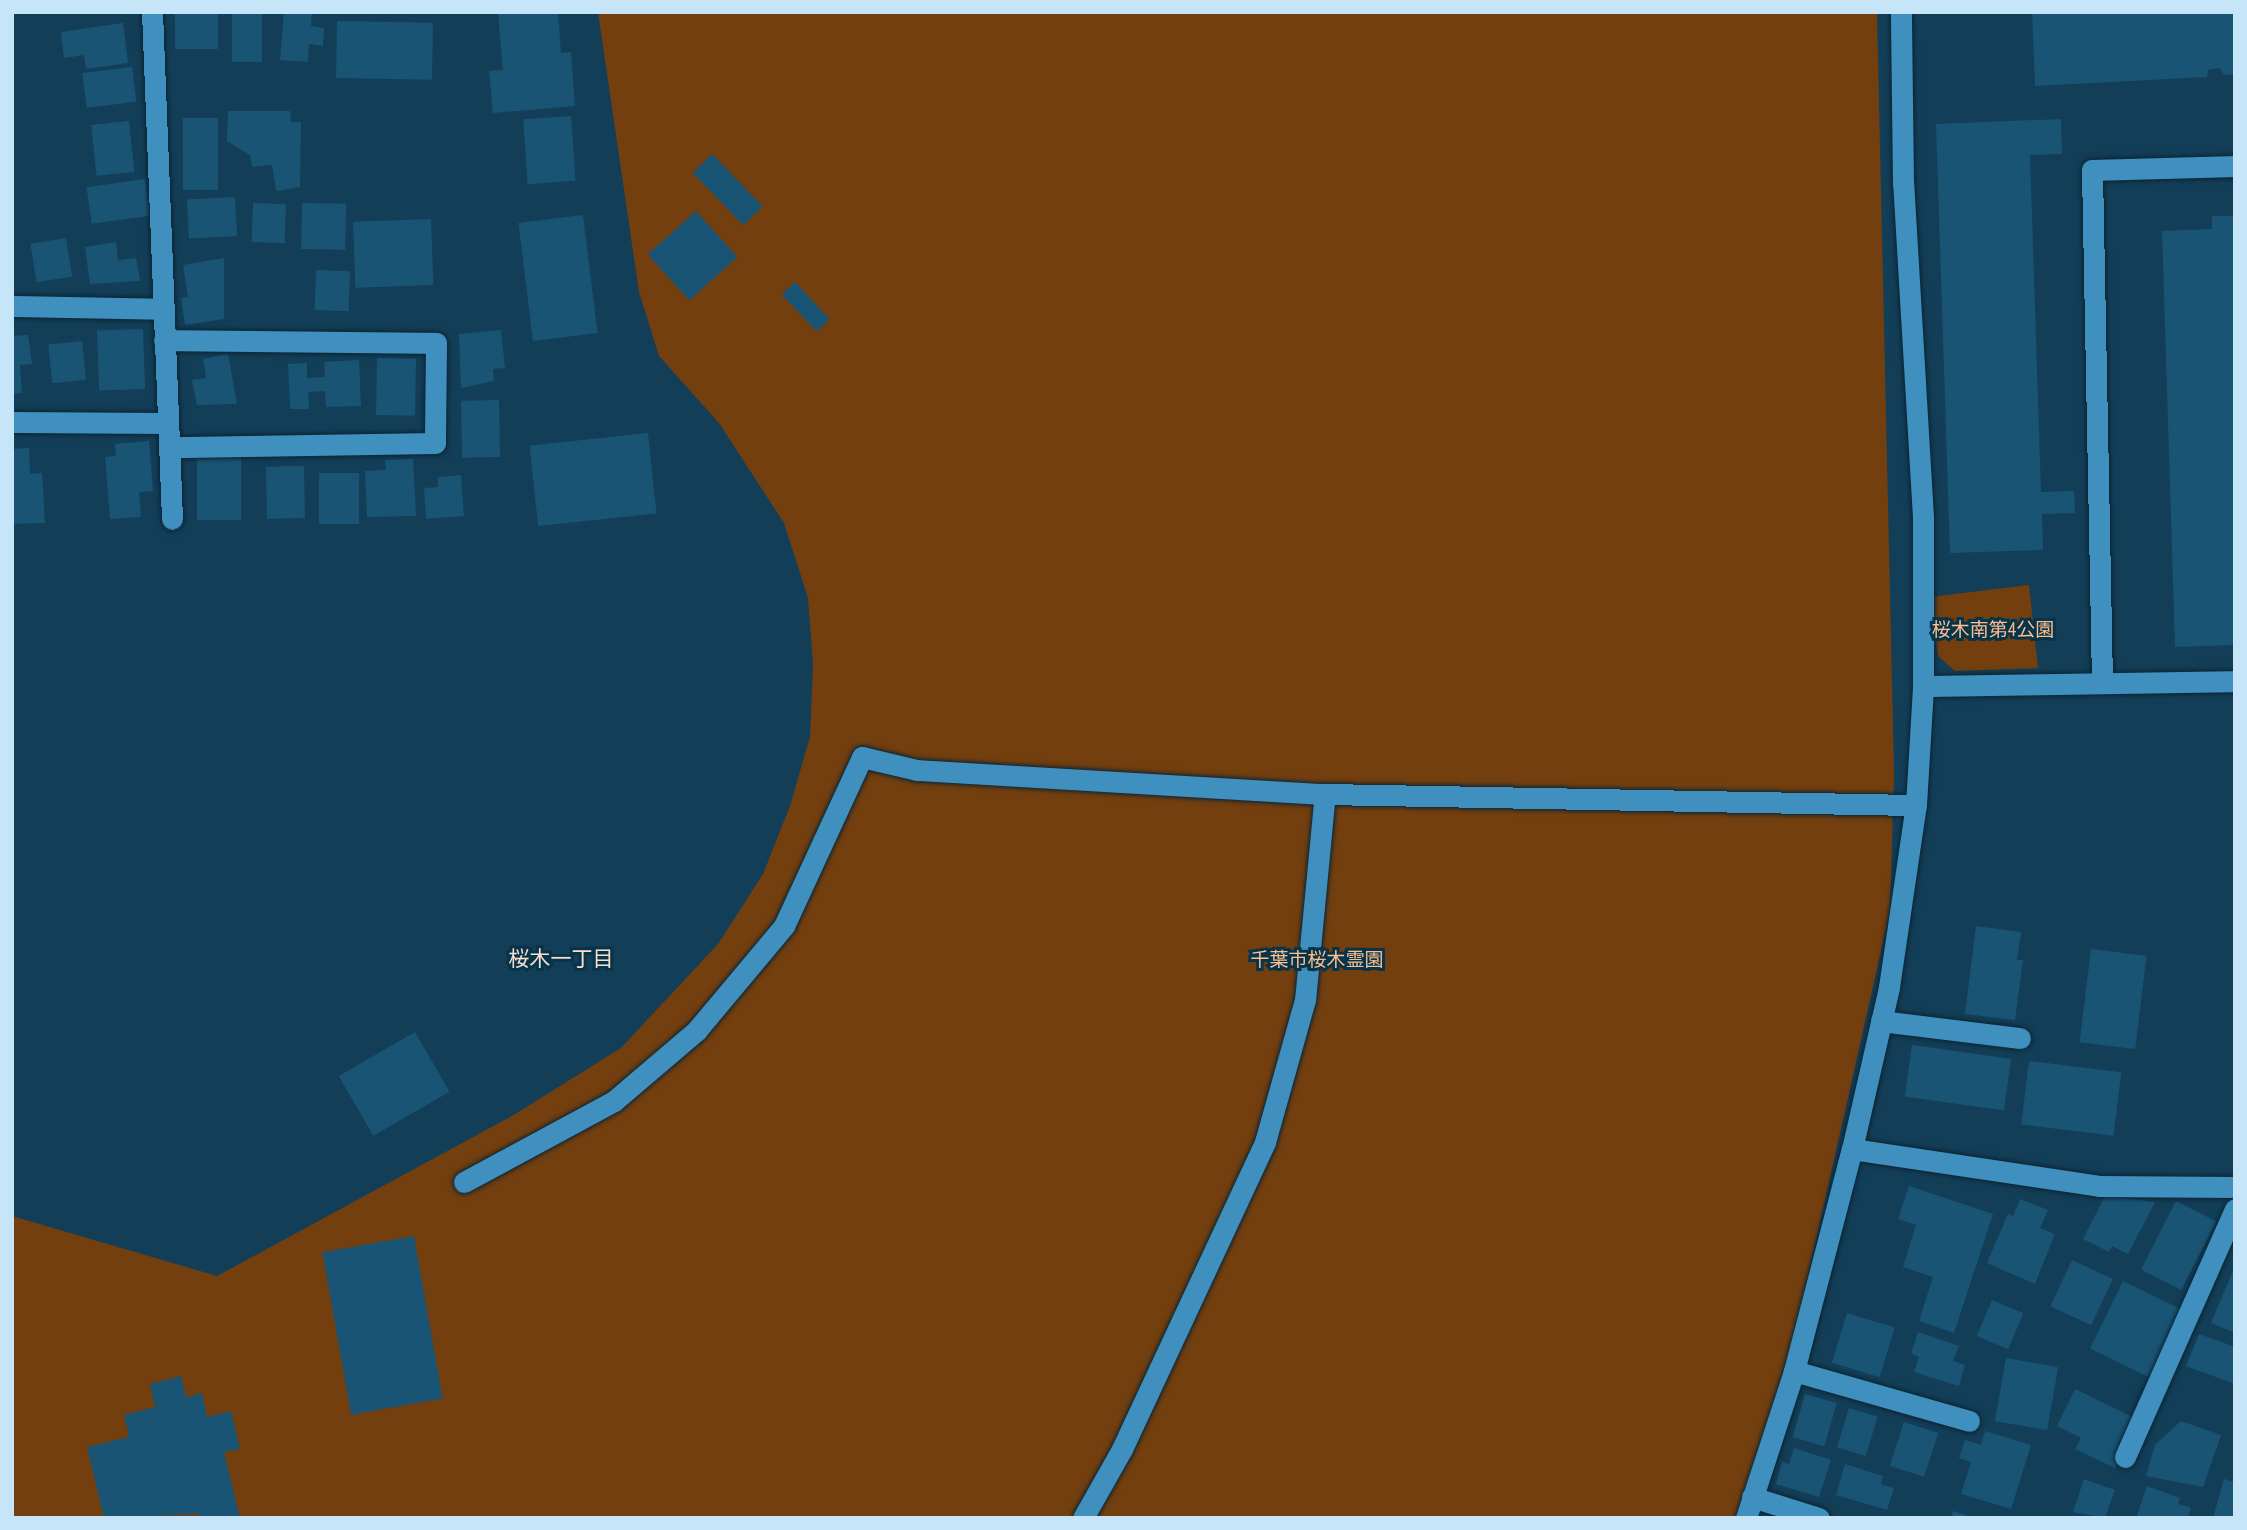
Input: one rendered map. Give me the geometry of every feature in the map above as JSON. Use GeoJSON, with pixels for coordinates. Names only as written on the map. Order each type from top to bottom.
{"type":"FeatureCollection","features":[{"type":"Feature","properties":{"kind":"street"},"geometry":{"type":"LineString","coordinates":[[152,12],[172,519]]}},
{"type":"Feature","properties":{"kind":"street"},"geometry":{"type":"LineString","coordinates":[[1819,1518],[1749,1508],[1794,1371],[1852,1149],[1881,1021],[1916,805],[1923,686],[1923,517],[1903,183],[1901,12]]}},
{"type":"Feature","properties":{"kind":"street"},"geometry":{"type":"LineString","coordinates":[[2102,682],[2092,170],[2235,166]]}},
{"type":"Feature","properties":{"kind":"street"},"geometry":{"type":"LineString","coordinates":[[12,306],[163,309]]}},
{"type":"Feature","properties":{"kind":"street"},"geometry":{"type":"LineString","coordinates":[[164,340],[436,342],[435,443],[169,447]]}},
{"type":"Feature","properties":{"kind":"street"},"geometry":{"type":"LineString","coordinates":[[12,422],[167,424]]}},
{"type":"Feature","properties":{"kind":"street"},"geometry":{"type":"LineString","coordinates":[[1923,686],[2235,681]]}},
{"type":"Feature","properties":{"kind":"street"},"geometry":{"type":"LineString","coordinates":[[464,1182],[614,1101],[697,1030],[784,926],[862,757],[918,770],[1325,794],[1916,805]]}},
{"type":"Feature","properties":{"kind":"street"},"geometry":{"type":"LineString","coordinates":[[1083,1518],[1122,1449],[1265,1142],[1305,1000],[1325,794]]}},
{"type":"Feature","properties":{"kind":"street"},"geometry":{"type":"LineString","coordinates":[[1881,1021],[2020,1038]]}},
{"type":"Feature","properties":{"kind":"street"},"geometry":{"type":"LineString","coordinates":[[1852,1149],[2099,1185],[2235,1186]]}},
{"type":"Feature","properties":{"kind":"street"},"geometry":{"type":"LineString","coordinates":[[2125,1457],[2235,1209]]}},
{"type":"Feature","properties":{"kind":"street"},"geometry":{"type":"LineString","coordinates":[[1794,1371],[1969,1421]]}},
{"type":"Feature","properties":{"kind":"green space","name":"千葉市桜木霊園"},"geometry":{"type":"Polygon","coordinates":[[[598,12],[1877,12],[1894,772],[1890,911],[1786,1373],[1739,1518],[12,1518],[12,1216],[217,1276],[512,1116],[621,1048],[718,944],[763,874],[790,806],[810,737],[813,664],[808,598],[784,523],[719,423],[659,356],[639,292],[598,12]]]}},
{"type":"Feature","properties":{"kind":"green space","name":"桜木南第4公園"},"geometry":{"type":"Polygon","coordinates":[[[2029,585],[2038,668],[1955,671],[1938,656],[1930,597],[2029,585]]]}},
{"type":"Feature","properties":{"kind":"building"},"geometry":{"type":"Polygon","coordinates":[[[175,12],[218,12],[218,49],[175,49],[175,12]]]}},
{"type":"Feature","properties":{"kind":"building"},"geometry":{"type":"Polygon","coordinates":[[[232,12],[262,12],[262,62],[232,62],[232,12]]]}},
{"type":"Feature","properties":{"kind":"building"},"geometry":{"type":"Polygon","coordinates":[[[284,12],[312,12],[311,26],[324,28],[323,46],[309,44],[308,62],[280,60],[284,12]]]}},
{"type":"Feature","properties":{"kind":"building"},"geometry":{"type":"Polygon","coordinates":[[[498,12],[558,12],[561,53],[571,52],[575,106],[493,113],[489,71],[503,70],[498,12]]]}},
{"type":"Feature","properties":{"kind":"building"},"geometry":{"type":"Polygon","coordinates":[[[2032,12],[2235,12],[2235,74],[2224,75],[2220,68],[2208,70],[2207,77],[2035,86],[2032,12]]]}},
{"type":"Feature","properties":{"kind":"building"},"geometry":{"type":"Polygon","coordinates":[[[337,21],[433,23],[432,80],[336,78],[337,21]]]}},
{"type":"Feature","properties":{"kind":"building"},"geometry":{"type":"Polygon","coordinates":[[[123,23],[128,63],[86,69],[84,55],[64,58],[61,32],[123,23]]]}},
{"type":"Feature","properties":{"kind":"building"},"geometry":{"type":"Polygon","coordinates":[[[132,67],[136,102],[87,108],[82,73],[132,67]]]}},
{"type":"Feature","properties":{"kind":"building"},"geometry":{"type":"Polygon","coordinates":[[[228,111],[290,111],[291,122],[301,122],[300,187],[276,191],[272,165],[252,167],[250,155],[227,141],[228,111]]]}},
{"type":"Feature","properties":{"kind":"building"},"geometry":{"type":"Polygon","coordinates":[[[571,116],[576,181],[528,184],[523,119],[571,116]]]}},
{"type":"Feature","properties":{"kind":"building"},"geometry":{"type":"Polygon","coordinates":[[[183,118],[218,118],[218,190],[183,190],[183,118]]]}},
{"type":"Feature","properties":{"kind":"building"},"geometry":{"type":"Polygon","coordinates":[[[2061,119],[2062,154],[2030,155],[2041,492],[2074,491],[2075,513],[2042,514],[2043,550],[1950,553],[1936,124],[2061,119]]]}},
{"type":"Feature","properties":{"kind":"building"},"geometry":{"type":"Polygon","coordinates":[[[129,121],[134,172],[97,176],[91,125],[129,121]]]}},
{"type":"Feature","properties":{"kind":"building"},"geometry":{"type":"Polygon","coordinates":[[[712,154],[763,207],[743,225],[693,173],[712,154]]]}},
{"type":"Feature","properties":{"kind":"building"},"geometry":{"type":"Polygon","coordinates":[[[145,179],[150,216],[92,224],[87,187],[145,179]]]}},
{"type":"Feature","properties":{"kind":"building"},"geometry":{"type":"Polygon","coordinates":[[[235,197],[237,236],[189,238],[187,200],[235,197]]]}},
{"type":"Feature","properties":{"kind":"building"},"geometry":{"type":"Polygon","coordinates":[[[253,203],[286,204],[285,243],[252,242],[253,203]]]}},
{"type":"Feature","properties":{"kind":"building"},"geometry":{"type":"Polygon","coordinates":[[[302,203],[346,204],[345,250],[301,249],[302,203]]]}},
{"type":"Feature","properties":{"kind":"building"},"geometry":{"type":"Polygon","coordinates":[[[696,211],[737,257],[689,301],[648,254],[696,211]]]}},
{"type":"Feature","properties":{"kind":"building"},"geometry":{"type":"Polygon","coordinates":[[[583,215],[598,333],[533,341],[518,223],[583,215]]]}},
{"type":"Feature","properties":{"kind":"building"},"geometry":{"type":"Polygon","coordinates":[[[2212,216],[2235,216],[2235,645],[2175,647],[2162,231],[2212,229],[2212,216]]]}},
{"type":"Feature","properties":{"kind":"building"},"geometry":{"type":"Polygon","coordinates":[[[431,219],[433,285],[355,288],[353,222],[431,219]]]}},
{"type":"Feature","properties":{"kind":"building"},"geometry":{"type":"Polygon","coordinates":[[[66,238],[72,277],[37,282],[30,244],[66,238]]]}},
{"type":"Feature","properties":{"kind":"building"},"geometry":{"type":"Polygon","coordinates":[[[116,242],[118,260],[136,258],[140,281],[90,284],[85,247],[116,242]]]}},
{"type":"Feature","properties":{"kind":"building"},"geometry":{"type":"Polygon","coordinates":[[[224,258],[224,319],[185,325],[181,298],[188,297],[183,265],[224,258]]]}},
{"type":"Feature","properties":{"kind":"building"},"geometry":{"type":"Polygon","coordinates":[[[316,270],[350,271],[349,311],[315,310],[316,270]]]}},
{"type":"Feature","properties":{"kind":"building"},"geometry":{"type":"Polygon","coordinates":[[[795,282],[830,319],[817,332],[782,294],[795,282]]]}},
{"type":"Feature","properties":{"kind":"building"},"geometry":{"type":"Polygon","coordinates":[[[143,329],[145,389],[99,391],[97,331],[143,329]]]}},
{"type":"Feature","properties":{"kind":"building"},"geometry":{"type":"Polygon","coordinates":[[[501,330],[505,368],[493,369],[494,381],[461,388],[459,334],[501,330]]]}},
{"type":"Feature","properties":{"kind":"building"},"geometry":{"type":"Polygon","coordinates":[[[28,335],[32,364],[20,365],[22,393],[12,394],[12,336],[28,335]]]}},
{"type":"Feature","properties":{"kind":"building"},"geometry":{"type":"Polygon","coordinates":[[[82,341],[86,380],[52,383],[48,345],[82,341]]]}},
{"type":"Feature","properties":{"kind":"building"},"geometry":{"type":"Polygon","coordinates":[[[228,354],[237,404],[197,405],[192,380],[206,378],[203,359],[228,354]]]}},
{"type":"Feature","properties":{"kind":"building"},"geometry":{"type":"Polygon","coordinates":[[[377,358],[416,359],[415,416],[376,415],[377,358]]]}},
{"type":"Feature","properties":{"kind":"building"},"geometry":{"type":"Polygon","coordinates":[[[359,360],[361,406],[326,407],[325,391],[308,392],[309,409],[290,409],[288,364],[307,363],[307,378],[325,377],[324,362],[359,360]]]}},
{"type":"Feature","properties":{"kind":"building"},"geometry":{"type":"Polygon","coordinates":[[[499,400],[500,457],[462,458],[461,401],[499,400]]]}},
{"type":"Feature","properties":{"kind":"building"},"geometry":{"type":"Polygon","coordinates":[[[648,433],[656,514],[538,526],[530,445],[648,433]]]}},
{"type":"Feature","properties":{"kind":"building"},"geometry":{"type":"Polygon","coordinates":[[[149,441],[153,491],[139,492],[141,517],[110,519],[105,457],[116,456],[115,444],[149,441]]]}},
{"type":"Feature","properties":{"kind":"building"},"geometry":{"type":"Polygon","coordinates":[[[29,448],[30,474],[42,473],[45,523],[12,524],[12,449],[29,448]]]}},
{"type":"Feature","properties":{"kind":"building"},"geometry":{"type":"Polygon","coordinates":[[[197,458],[241,458],[241,520],[197,520],[197,458]]]}},
{"type":"Feature","properties":{"kind":"building"},"geometry":{"type":"Polygon","coordinates":[[[413,459],[416,516],[367,517],[365,471],[386,470],[385,460],[413,459]]]}},
{"type":"Feature","properties":{"kind":"building"},"geometry":{"type":"Polygon","coordinates":[[[304,466],[305,518],[267,519],[266,467],[304,466]]]}},
{"type":"Feature","properties":{"kind":"building"},"geometry":{"type":"Polygon","coordinates":[[[319,473],[359,473],[359,524],[319,524],[319,473]]]}},
{"type":"Feature","properties":{"kind":"building"},"geometry":{"type":"Polygon","coordinates":[[[461,475],[464,516],[426,519],[424,488],[438,487],[438,477],[461,475]]]}},
{"type":"Feature","properties":{"kind":"building"},"geometry":{"type":"Polygon","coordinates":[[[1976,926],[2021,932],[2017,960],[2023,960],[2015,1020],[1965,1014],[1976,926]]]}},
{"type":"Feature","properties":{"kind":"building"},"geometry":{"type":"Polygon","coordinates":[[[2091,949],[2147,956],[2135,1049],[2080,1042],[2091,949]]]}},
{"type":"Feature","properties":{"kind":"building"},"geometry":{"type":"Polygon","coordinates":[[[415,1032],[450,1092],[373,1136],[339,1076],[415,1032]]]}},
{"type":"Feature","properties":{"kind":"building"},"geometry":{"type":"Polygon","coordinates":[[[1912,1045],[2011,1059],[2004,1110],[1905,1096],[1912,1045]]]}},
{"type":"Feature","properties":{"kind":"building"},"geometry":{"type":"Polygon","coordinates":[[[2029,1061],[2121,1072],[2114,1136],[2021,1125],[2029,1061]]]}},
{"type":"Feature","properties":{"kind":"building"},"geometry":{"type":"Polygon","coordinates":[[[1909,1186],[1993,1214],[1954,1333],[1919,1321],[1933,1277],[1903,1267],[1916,1225],[1898,1219],[1909,1186]]]}},
{"type":"Feature","properties":{"kind":"building"},"geometry":{"type":"Polygon","coordinates":[[[2105,1196],[2155,1202],[2128,1254],[2112,1246],[2109,1252],[2083,1239],[2105,1196]]]}},
{"type":"Feature","properties":{"kind":"building"},"geometry":{"type":"Polygon","coordinates":[[[2020,1199],[2048,1210],[2040,1228],[2055,1234],[2035,1284],[1987,1263],[2008,1214],[2013,1216],[2020,1199]]]}},
{"type":"Feature","properties":{"kind":"building"},"geometry":{"type":"Polygon","coordinates":[[[2176,1201],[2216,1221],[2181,1290],[2141,1270],[2176,1201]]]}},
{"type":"Feature","properties":{"kind":"building"},"geometry":{"type":"Polygon","coordinates":[[[414,1236],[443,1398],[351,1415],[322,1252],[414,1236]]]}},
{"type":"Feature","properties":{"kind":"building"},"geometry":{"type":"Polygon","coordinates":[[[2072,1260],[2113,1279],[2091,1325],[2050,1306],[2072,1260]]]}},
{"type":"Feature","properties":{"kind":"building"},"geometry":{"type":"Polygon","coordinates":[[[2235,1266],[2235,1333],[2211,1323],[2235,1266]]]}},
{"type":"Feature","properties":{"kind":"building"},"geometry":{"type":"Polygon","coordinates":[[[2123,1281],[2184,1311],[2151,1378],[2090,1348],[2123,1281]]]}},
{"type":"Feature","properties":{"kind":"building"},"geometry":{"type":"Polygon","coordinates":[[[1992,1300],[2023,1313],[2008,1349],[1977,1336],[1992,1300]]]}},
{"type":"Feature","properties":{"kind":"building"},"geometry":{"type":"Polygon","coordinates":[[[1847,1313],[1895,1328],[1880,1377],[1832,1363],[1847,1313]]]}},
{"type":"Feature","properties":{"kind":"building"},"geometry":{"type":"Polygon","coordinates":[[[1918,1332],[1959,1346],[1953,1361],[1965,1365],[1959,1386],[1914,1372],[1919,1357],[1911,1353],[1918,1332]]]}},
{"type":"Feature","properties":{"kind":"building"},"geometry":{"type":"Polygon","coordinates":[[[2199,1334],[2235,1347],[2235,1384],[2186,1366],[2199,1334]]]}},
{"type":"Feature","properties":{"kind":"building"},"geometry":{"type":"Polygon","coordinates":[[[2006,1358],[2058,1367],[2047,1430],[1995,1421],[2006,1358]]]}},
{"type":"Feature","properties":{"kind":"building"},"geometry":{"type":"Polygon","coordinates":[[[181,1376],[186,1397],[202,1393],[207,1417],[231,1411],[240,1449],[224,1452],[240,1518],[199,1518],[199,1514],[104,1518],[87,1447],[129,1437],[124,1415],[155,1407],[150,1384],[181,1376]]]}},
{"type":"Feature","properties":{"kind":"building"},"geometry":{"type":"Polygon","coordinates":[[[2075,1389],[2139,1420],[2115,1468],[2075,1449],[2081,1438],[2057,1426],[2075,1389]]]}},
{"type":"Feature","properties":{"kind":"building"},"geometry":{"type":"Polygon","coordinates":[[[1805,1394],[1837,1403],[1824,1446],[1793,1437],[1805,1394]]]}},
{"type":"Feature","properties":{"kind":"building"},"geometry":{"type":"Polygon","coordinates":[[[1849,1408],[1878,1417],[1866,1456],[1837,1447],[1849,1408]]]}},
{"type":"Feature","properties":{"kind":"building"},"geometry":{"type":"Polygon","coordinates":[[[2181,1421],[2221,1435],[2203,1487],[2146,1476],[2155,1445],[2181,1421]]]}},
{"type":"Feature","properties":{"kind":"building"},"geometry":{"type":"Polygon","coordinates":[[[1904,1422],[1938,1433],[1924,1477],[1890,1466],[1904,1422]]]}},
{"type":"Feature","properties":{"kind":"building"},"geometry":{"type":"Polygon","coordinates":[[[1985,1431],[2031,1445],[2011,1509],[1961,1494],[1971,1462],[1959,1458],[1965,1440],[1981,1445],[1985,1431]]]}},
{"type":"Feature","properties":{"kind":"building"},"geometry":{"type":"Polygon","coordinates":[[[1794,1448],[1831,1460],[1819,1497],[1776,1484],[1782,1462],[1789,1464],[1794,1448]]]}},
{"type":"Feature","properties":{"kind":"building"},"geometry":{"type":"Polygon","coordinates":[[[1845,1464],[1883,1476],[1881,1484],[1894,1488],[1887,1510],[1836,1495],[1845,1464]]]}},
{"type":"Feature","properties":{"kind":"building"},"geometry":{"type":"Polygon","coordinates":[[[2084,1479],[2115,1490],[2105,1518],[2073,1512],[2084,1479]]]}},
{"type":"Feature","properties":{"kind":"building"},"geometry":{"type":"Polygon","coordinates":[[[2224,1479],[2235,1482],[2235,1518],[2213,1518],[2224,1479]]]}},
{"type":"Feature","properties":{"kind":"building"},"geometry":{"type":"Polygon","coordinates":[[[2147,1486],[2180,1498],[2178,1504],[2191,1508],[2187,1518],[2136,1518],[2147,1486]]]}},
{"type":"Feature","properties":{"kind":"building"},"geometry":{"type":"Polygon","coordinates":[[[1953,1511],[1971,1517],[1971,1518],[1951,1518],[1953,1511]]]}},
{"type":"Feature","properties":{"kind":"district","name":"桜木一丁目"},"geometry":{"type":"Point","coordinates":[561,959]}}]}
